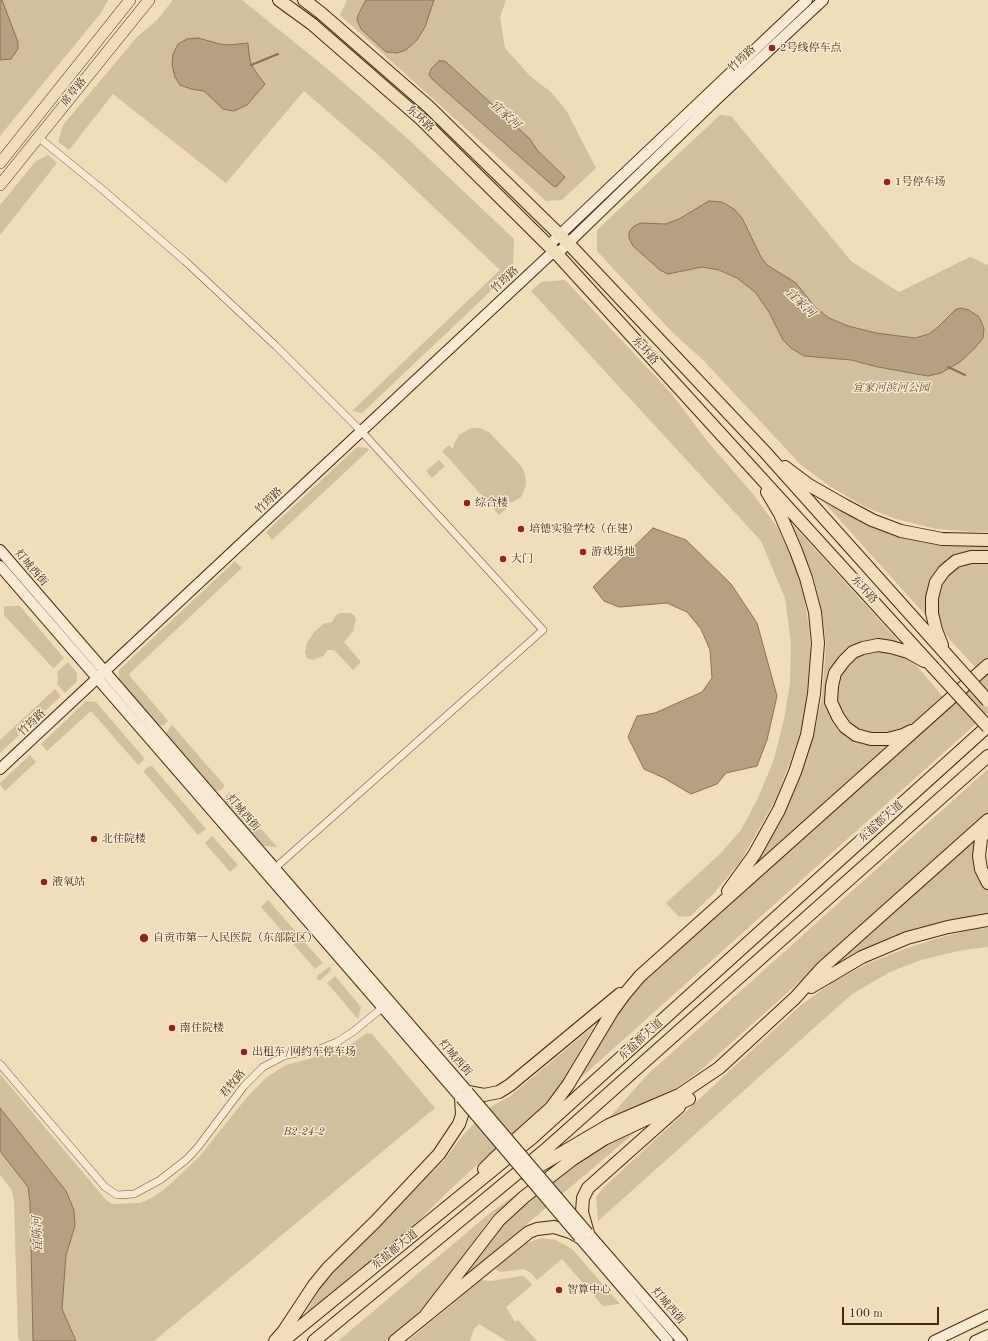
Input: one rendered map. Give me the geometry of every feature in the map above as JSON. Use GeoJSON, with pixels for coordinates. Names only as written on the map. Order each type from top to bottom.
{"type":"FeatureCollection","features":[{"type":"Feature","properties":{"kind":"highway","name":"东环路"},"geometry":{"type":"LineString","coordinates":[[279,0],[312,24],[421,119],[553,250],[988,726]]}},
{"type":"Feature","properties":{"kind":"highway","name":"东环路"},"geometry":{"type":"LineString","coordinates":[[304,0],[429,107],[564,239],[765,452],[988,701]]}},
{"type":"Feature","properties":{"kind":"highway"},"geometry":{"type":"LineString","coordinates":[[765,452],[809,485],[872,520],[901,531],[942,539],[988,540]]}},
{"type":"Feature","properties":{"kind":"highway"},"geometry":{"type":"LineString","coordinates":[[715,908],[754,856],[779,810],[795,772],[807,735],[814,694],[818,644],[815,612],[806,578],[780,514],[750,466]]}},
{"type":"Feature","properties":{"kind":"highway"},"geometry":{"type":"LineString","coordinates":[[945,654],[936,630],[932,613],[932,598],[936,582],[944,571],[956,561],[971,557],[988,557]]}},
{"type":"Feature","properties":{"kind":"highway"},"geometry":{"type":"LineString","coordinates":[[874,601],[888,589]]}},
{"type":"Feature","properties":{"kind":"highway"},"geometry":{"type":"LineString","coordinates":[[923,724],[903,735],[888,739],[871,739],[856,735],[845,727],[838,717],[831,702],[832,686],[835,672],[844,661],[853,652],[871,646],[878,645],[891,647],[908,652],[932,666]]}},
{"type":"Feature","properties":{"kind":"highway"},"geometry":{"type":"LineString","coordinates":[[275,1341],[314,1285],[328,1268],[375,1222],[439,1154],[459,1124],[465,1095],[484,1095],[499,1092],[510,1085],[640,976],[988,665]]}},
{"type":"Feature","properties":{"kind":"highway","name":"东盐都大道"},"geometry":{"type":"LineString","coordinates":[[283,1341],[533,1137],[988,726]]}},
{"type":"Feature","properties":{"kind":"highway","name":"东盐都大道"},"geometry":{"type":"LineString","coordinates":[[314,1341],[544,1151],[988,756]]}},
{"type":"Feature","properties":{"kind":"highway"},"geometry":{"type":"LineString","coordinates":[[395,1341],[529,1232],[537,1229],[554,1227],[583,1235],[583,1198],[588,1188],[689,1099],[719,1068],[795,998],[822,968],[988,820]]}},
{"type":"Feature","properties":{"kind":"highway"},"geometry":{"type":"LineString","coordinates":[[988,824],[981,839],[979,856],[981,869],[988,883]]}},
{"type":"Feature","properties":{"kind":"highway"},"geometry":{"type":"LineString","coordinates":[[795,998],[862,957],[907,938],[948,927],[988,920]]}},
{"type":"Feature","properties":{"kind":"highway"},"geometry":{"type":"LineString","coordinates":[[461,1196],[495,1158],[551,1108],[568,1085],[613,1010],[640,976]]}},
{"type":"Feature","properties":{"kind":"highway"},"geometry":{"type":"LineString","coordinates":[[496,1191],[609,1126],[679,1095],[719,1068]]}},
{"type":"Feature","properties":{"kind":"highway"},"geometry":{"type":"LineString","coordinates":[[426,1315],[499,1220],[524,1197],[573,1159],[604,1138],[689,1099]]}},
{"type":"Feature","properties":{"kind":"main road","name":"席草路"},"geometry":{"type":"LineString","coordinates":[[0,163],[130,0]]}},
{"type":"Feature","properties":{"kind":"main road","name":"席草路"},"geometry":{"type":"LineString","coordinates":[[0,185],[149,0]]}},
{"type":"Feature","properties":{"kind":"street","name":"竹筠路"},"geometry":{"type":"LineString","coordinates":[[0,770],[362,432],[553,250],[807,0]]}},
{"type":"Feature","properties":{"kind":"street","name":"竹筠路"},"geometry":{"type":"LineString","coordinates":[[564,239],[711,105],[823,0]]}},
{"type":"Feature","properties":{"kind":"street"},"geometry":{"type":"LineString","coordinates":[[38,137],[103,190],[185,261],[276,346],[362,432],[543,630],[275,868]]}},
{"type":"Feature","properties":{"kind":"street","name":"灯城西街"},"geometry":{"type":"LineString","coordinates":[[0,550],[275,868],[465,1095]]}},
{"type":"Feature","properties":{"kind":"street","name":"灯城西街"},"geometry":{"type":"LineString","coordinates":[[0,566],[382,1008],[465,1095]]}},
{"type":"Feature","properties":{"kind":"street","name":"君牧路"},"geometry":{"type":"LineString","coordinates":[[0,1064],[105,1186],[117,1195],[134,1194],[160,1180],[177,1167],[198,1147],[244,1086],[263,1067],[286,1055],[317,1050],[337,1042],[354,1031],[382,1008]]}},
{"type":"Feature","properties":{"kind":"street"},"geometry":{"type":"LineString","coordinates":[[465,1095],[583,1235]]}},
{"type":"Feature","properties":{"kind":"street","name":"灯城西街"},"geometry":{"type":"LineString","coordinates":[[583,1235],[668,1341]]}},
{"type":"Feature","properties":{"kind":"street","name":"灯城西街"},"geometry":{"type":"LineString","coordinates":[[583,1235],[682,1341]]}},
{"type":"Feature","properties":{"kind":"street"},"geometry":{"type":"LineString","coordinates":[[934,1341],[988,1315]]}},
{"type":"Feature","properties":{"kind":"street"},"geometry":{"type":"LineString","coordinates":[[975,1341],[988,1335]]}},
{"type":"Feature","properties":{"kind":"green space"},"geometry":{"type":"Polygon","coordinates":[[[0,0],[108,0],[101,13],[0,136],[0,0]]]}},
{"type":"Feature","properties":{"kind":"green space"},"geometry":{"type":"Polygon","coordinates":[[[173,0],[242,0],[324,66],[406,137],[514,239],[513,270],[362,413],[352,411],[500,270],[385,161],[304,91],[226,183],[113,94],[69,150],[58,142],[63,125],[137,37],[157,20],[173,0]]]}},
{"type":"Feature","properties":{"kind":"green space"},"geometry":{"type":"Polygon","coordinates":[[[347,0],[506,0],[500,17],[505,48],[530,76],[551,92],[566,110],[596,168],[562,200],[546,201],[340,15],[347,0]]]}},
{"type":"Feature","properties":{"kind":"green space","name":"宜家河滨河公园"},"geometry":{"type":"Polygon","coordinates":[[[720,115],[731,116],[851,261],[899,292],[970,257],[988,265],[988,532],[936,529],[896,519],[865,507],[831,487],[801,465],[703,360],[673,333],[597,251],[597,230],[720,115]]]}},
{"type":"Feature","properties":{"kind":"green space"},"geometry":{"type":"Polygon","coordinates":[[[48,155],[57,163],[0,235],[0,205],[36,161],[48,155]]]}},
{"type":"Feature","properties":{"kind":"green space"},"geometry":{"type":"Polygon","coordinates":[[[565,280],[672,394],[707,441],[753,494],[778,528],[794,563],[803,592],[809,627],[811,659],[803,725],[775,801],[740,862],[715,892],[691,916],[679,917],[666,903],[720,854],[741,830],[759,796],[774,759],[784,719],[790,683],[791,642],[785,598],[761,541],[531,291],[541,282],[565,280]]]}},
{"type":"Feature","properties":{"kind":"green space"},"geometry":{"type":"Polygon","coordinates":[[[471,428],[480,428],[489,432],[521,466],[525,474],[526,484],[521,497],[513,502],[503,504],[506,509],[499,515],[442,451],[449,445],[453,449],[459,435],[471,428]]]}},
{"type":"Feature","properties":{"kind":"green space"},"geometry":{"type":"Polygon","coordinates":[[[357,447],[367,448],[369,450],[272,540],[266,532],[357,447]]]}},
{"type":"Feature","properties":{"kind":"green space"},"geometry":{"type":"Polygon","coordinates":[[[439,460],[445,466],[432,478],[426,471],[439,460]]]}},
{"type":"Feature","properties":{"kind":"green space"},"geometry":{"type":"Polygon","coordinates":[[[820,498],[869,524],[899,536],[939,544],[988,545],[988,552],[980,550],[951,558],[928,618],[820,498]]]}},
{"type":"Feature","properties":{"kind":"green space"},"geometry":{"type":"Polygon","coordinates":[[[792,524],[901,644],[884,640],[869,640],[856,646],[829,677],[841,730],[895,743],[745,877],[786,811],[802,773],[813,737],[822,698],[826,644],[822,611],[813,575],[792,524]]]}},
{"type":"Feature","properties":{"kind":"green space"},"geometry":{"type":"Polygon","coordinates":[[[235,561],[242,568],[129,674],[168,721],[164,725],[160,726],[119,679],[119,670],[235,561]]]}},
{"type":"Feature","properties":{"kind":"green space"},"geometry":{"type":"Polygon","coordinates":[[[988,562],[988,658],[976,668],[950,640],[943,629],[939,614],[939,589],[945,578],[966,563],[988,562]]]}},
{"type":"Feature","properties":{"kind":"green space"},"geometry":{"type":"Polygon","coordinates":[[[20,606],[64,658],[55,667],[53,668],[4,615],[4,607],[20,606]]]}},
{"type":"Feature","properties":{"kind":"green space"},"geometry":{"type":"Polygon","coordinates":[[[341,613],[350,613],[354,615],[356,619],[353,631],[344,642],[361,662],[353,670],[334,650],[328,650],[323,656],[313,660],[307,658],[305,653],[307,643],[314,632],[323,624],[332,622],[336,615],[341,613]]]}},
{"type":"Feature","properties":{"kind":"green space"},"geometry":{"type":"Polygon","coordinates":[[[876,650],[902,656],[917,666],[944,698],[920,719],[901,729],[887,734],[872,734],[860,731],[849,723],[837,701],[838,676],[853,659],[864,653],[876,650]]]}},
{"type":"Feature","properties":{"kind":"green space"},"geometry":{"type":"Polygon","coordinates":[[[68,662],[77,673],[77,681],[65,693],[57,684],[57,672],[68,662]]]}},
{"type":"Feature","properties":{"kind":"green space"},"geometry":{"type":"Polygon","coordinates":[[[988,672],[988,713],[575,1083],[616,1013],[643,982],[988,672]]]}},
{"type":"Feature","properties":{"kind":"green space"},"geometry":{"type":"Polygon","coordinates":[[[55,689],[61,696],[0,753],[0,740],[55,689]]]}},
{"type":"Feature","properties":{"kind":"green space"},"geometry":{"type":"Polygon","coordinates":[[[86,701],[96,702],[144,758],[143,761],[138,765],[91,711],[47,751],[41,744],[86,701]]]}},
{"type":"Feature","properties":{"kind":"green space"},"geometry":{"type":"Polygon","coordinates":[[[172,725],[225,786],[221,790],[216,791],[166,733],[172,725]]]}},
{"type":"Feature","properties":{"kind":"green space"},"geometry":{"type":"Polygon","coordinates":[[[30,755],[36,762],[5,791],[0,783],[30,755]]]}},
{"type":"Feature","properties":{"kind":"green space"},"geometry":{"type":"Polygon","coordinates":[[[152,766],[206,829],[198,835],[143,771],[152,766]]]}},
{"type":"Feature","properties":{"kind":"green space"},"geometry":{"type":"Polygon","coordinates":[[[988,769],[988,813],[701,1070],[674,1089],[607,1120],[648,1074],[988,769]]]}},
{"type":"Feature","properties":{"kind":"green space"},"geometry":{"type":"Polygon","coordinates":[[[230,792],[277,847],[263,846],[224,800],[230,792]]]}},
{"type":"Feature","properties":{"kind":"green space"},"geometry":{"type":"Polygon","coordinates":[[[978,834],[973,854],[976,871],[982,885],[988,890],[988,914],[946,922],[859,953],[828,969],[978,834]]]}},
{"type":"Feature","properties":{"kind":"green space"},"geometry":{"type":"Polygon","coordinates":[[[212,836],[238,865],[230,872],[205,843],[212,836]]]}},
{"type":"Feature","properties":{"kind":"green space"},"geometry":{"type":"Polygon","coordinates":[[[268,900],[323,963],[315,969],[261,907],[268,900]]]}},
{"type":"Feature","properties":{"kind":"green space"},"geometry":{"type":"Polygon","coordinates":[[[988,928],[988,947],[963,950],[921,960],[890,972],[852,994],[598,1221],[596,1197],[604,1187],[801,1005],[833,982],[869,963],[904,949],[942,937],[976,929],[988,928]]]}},
{"type":"Feature","properties":{"kind":"green space"},"geometry":{"type":"Polygon","coordinates":[[[329,967],[331,969],[330,971],[321,980],[318,980],[317,976],[329,967]]]}},
{"type":"Feature","properties":{"kind":"green space"},"geometry":{"type":"Polygon","coordinates":[[[335,976],[361,1007],[358,1019],[327,983],[335,976]]]}},
{"type":"Feature","properties":{"kind":"green space"},"geometry":{"type":"Polygon","coordinates":[[[593,1027],[560,1086],[540,1109],[457,1183],[410,1229],[304,1316],[323,1283],[445,1159],[463,1135],[490,1107],[509,1097],[593,1027]]]}},
{"type":"Feature","properties":{"kind":"green space","name":"B2-24-2"},"geometry":{"type":"Polygon","coordinates":[[[367,1033],[372,1034],[435,1108],[154,1341],[20,1341],[18,1339],[14,1200],[11,1189],[0,1175],[0,1074],[106,1200],[112,1204],[140,1203],[152,1198],[167,1187],[199,1157],[247,1097],[267,1077],[286,1065],[334,1052],[351,1044],[367,1033]]]}},
{"type":"Feature","properties":{"kind":"green space"},"geometry":{"type":"Polygon","coordinates":[[[638,1130],[462,1279],[486,1246],[510,1217],[526,1202],[589,1156],[617,1139],[638,1130]]]}},
{"type":"Feature","properties":{"kind":"green space"},"geometry":{"type":"Polygon","coordinates":[[[526,1187],[492,1216],[430,1300],[415,1317],[386,1341],[338,1341],[490,1213],[526,1187]]]}},
{"type":"Feature","properties":{"kind":"green space"},"geometry":{"type":"Polygon","coordinates":[[[541,1238],[556,1240],[572,1249],[620,1304],[603,1306],[562,1259],[537,1280],[531,1273],[524,1269],[501,1272],[495,1269],[527,1243],[541,1238]]]}},
{"type":"Feature","properties":{"kind":"green space"},"geometry":{"type":"Polygon","coordinates":[[[521,1276],[525,1277],[532,1285],[506,1307],[515,1322],[518,1320],[537,1341],[507,1341],[479,1324],[474,1329],[470,1341],[408,1341],[481,1280],[491,1281],[521,1276]]]}},
{"type":"Feature","properties":{"kind":"water"},"geometry":{"type":"Polygon","coordinates":[[[0,0],[2,0],[18,42],[18,49],[11,59],[0,60],[0,0]]]}},
{"type":"Feature","properties":{"kind":"water"},"geometry":{"type":"Polygon","coordinates":[[[366,0],[434,0],[425,27],[417,40],[406,50],[397,53],[386,52],[361,29],[357,20],[366,0]]]}},
{"type":"Feature","properties":{"kind":"water"},"geometry":{"type":"Polygon","coordinates":[[[198,38],[229,45],[248,43],[251,64],[265,84],[247,105],[234,111],[223,109],[204,91],[191,89],[180,85],[175,77],[172,65],[173,54],[178,44],[187,39],[198,38]]]}},
{"type":"Feature","properties":{"kind":"water"},"geometry":{"type":"Polygon","coordinates":[[[439,61],[445,61],[530,139],[537,150],[565,177],[556,187],[432,79],[429,75],[431,69],[439,61]]]}},
{"type":"Feature","properties":{"kind":"water"},"geometry":{"type":"Polygon","coordinates":[[[709,201],[722,202],[734,209],[742,218],[761,257],[767,265],[796,283],[816,308],[829,318],[848,326],[876,333],[915,338],[929,334],[955,310],[960,308],[969,310],[979,317],[984,328],[983,338],[960,362],[941,373],[928,376],[878,367],[851,360],[804,356],[791,348],[783,340],[769,312],[755,292],[737,278],[719,270],[702,267],[668,274],[660,270],[633,246],[629,238],[629,232],[633,227],[640,223],[666,224],[679,219],[709,201]]]}},
{"type":"Feature","properties":{"kind":"water"},"geometry":{"type":"Polygon","coordinates":[[[653,528],[686,540],[731,584],[757,623],[777,696],[767,740],[757,766],[726,773],[717,784],[691,794],[664,778],[644,769],[628,737],[637,716],[655,713],[702,692],[712,678],[710,650],[701,629],[687,612],[667,603],[619,607],[604,601],[593,587],[653,528]]]}},
{"type":"Feature","properties":{"kind":"water","name":"宜陈河"},"geometry":{"type":"Polygon","coordinates":[[[0,1108],[66,1191],[74,1210],[75,1226],[66,1255],[62,1309],[76,1341],[33,1341],[30,1202],[28,1187],[0,1151],[0,1108]]]}},
{"type":"Feature","properties":{"kind":"waterway","name":"宜家河"},"geometry":{"type":"LineString","coordinates":[[251,65],[278,54]]}},
{"type":"Feature","properties":{"kind":"waterway","name":"宜家河"},"geometry":{"type":"LineString","coordinates":[[948,367],[965,375]]}},
{"type":"Feature","properties":{"kind":"place","name":"2号线停车点"},"geometry":{"type":"Point","coordinates":[772,48]}},
{"type":"Feature","properties":{"kind":"place","name":"1号停车场"},"geometry":{"type":"Point","coordinates":[887,182]}},
{"type":"Feature","properties":{"kind":"place","name":"综合楼"},"geometry":{"type":"Point","coordinates":[467,503]}},
{"type":"Feature","properties":{"kind":"place","name":"培德实验学校（在建）"},"geometry":{"type":"Point","coordinates":[521,529]}},
{"type":"Feature","properties":{"kind":"place","name":"游戏场地"},"geometry":{"type":"Point","coordinates":[583,552]}},
{"type":"Feature","properties":{"kind":"place","name":"大门"},"geometry":{"type":"Point","coordinates":[503,559]}},
{"type":"Feature","properties":{"kind":"place","name":"北住院楼"},"geometry":{"type":"Point","coordinates":[94,839]}},
{"type":"Feature","properties":{"kind":"place","name":"液氧站"},"geometry":{"type":"Point","coordinates":[44,882]}},
{"type":"Feature","properties":{"kind":"place","name":"自贡市第一人民医院（东部院区）"},"geometry":{"type":"Point","coordinates":[144,938]}},
{"type":"Feature","properties":{"kind":"place","name":"南住院楼"},"geometry":{"type":"Point","coordinates":[172,1028]}},
{"type":"Feature","properties":{"kind":"place","name":"出租车/网约车停车场"},"geometry":{"type":"Point","coordinates":[244,1052]}},
{"type":"Feature","properties":{"kind":"place","name":"智算中心"},"geometry":{"type":"Point","coordinates":[559,1290]}}]}
